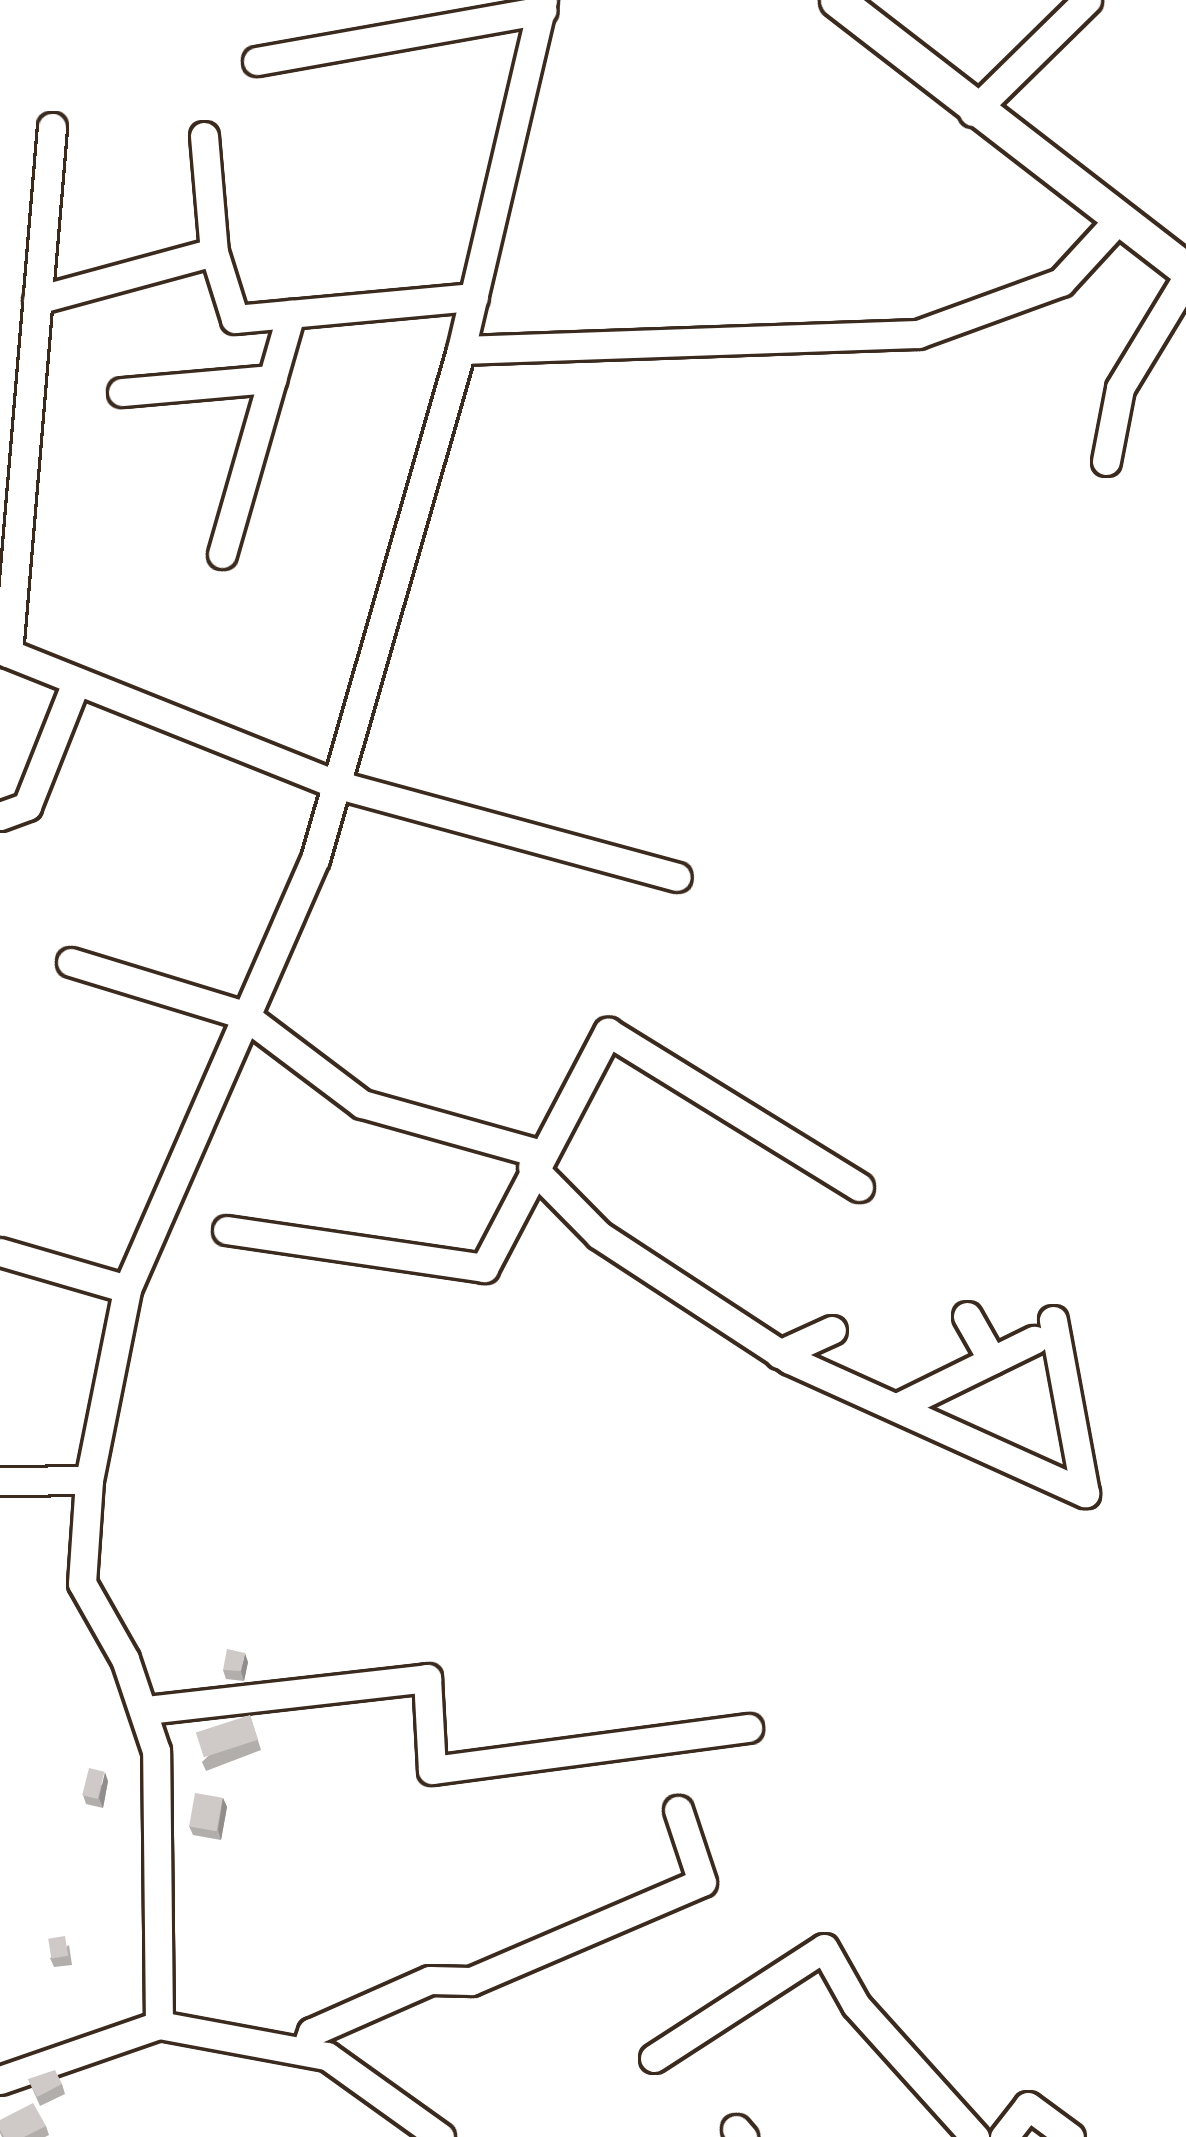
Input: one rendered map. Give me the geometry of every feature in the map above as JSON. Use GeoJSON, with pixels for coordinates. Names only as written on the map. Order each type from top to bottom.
{"type":"FeatureCollection","features":[{"type":"Feature","properties":{"kind":"main road"},"geometry":{"type":"LineString","coordinates":[[837,0],[1186,274]]}},
{"type":"Feature","properties":{"kind":"street"},"geometry":{"type":"LineString","coordinates":[[974,112],[1087,0]]}},
{"type":"Feature","properties":{"kind":"street"},"geometry":{"type":"LineString","coordinates":[[159,2025],[147,1710],[82,1583],[88,1480],[127,1289],[300,897],[335,784],[461,350],[543,5],[257,62]]}},
{"type":"Feature","properties":{"kind":"street"},"geometry":{"type":"LineString","coordinates":[[52,127],[4,651],[74,687],[335,784],[676,878]]}},
{"type":"Feature","properties":{"kind":"street"},"geometry":{"type":"LineString","coordinates":[[204,136],[214,252],[236,319],[474,297]]}},
{"type":"Feature","properties":{"kind":"street"},"geometry":{"type":"LineString","coordinates":[[461,350],[918,334],[1061,282],[1118,220]]}},
{"type":"Feature","properties":{"kind":"street"},"geometry":{"type":"LineString","coordinates":[[38,300],[214,252]]}},
{"type":"Feature","properties":{"kind":"street"},"geometry":{"type":"LineString","coordinates":[[1106,461],[1120,388],[1186,274]]}},
{"type":"Feature","properties":{"kind":"street"},"geometry":{"type":"LineString","coordinates":[[222,554],[290,314]]}},
{"type":"Feature","properties":{"kind":"street"},"geometry":{"type":"LineString","coordinates":[[122,392],[272,379]]}},
{"type":"Feature","properties":{"kind":"street"},"geometry":{"type":"LineString","coordinates":[[0,816],[27,806],[74,687]]}},
{"type":"Feature","properties":{"kind":"street"},"geometry":{"type":"LineString","coordinates":[[71,962],[244,1015],[362,1104],[535,1160],[599,1235],[647,1256],[695,1304],[779,1354],[1085,1492],[1044,1330],[897,1407]]}},
{"type":"Feature","properties":{"kind":"street"},"geometry":{"type":"LineString","coordinates":[[226,1230],[484,1268],[535,1160],[608,1032],[859,1186]]}},
{"type":"Feature","properties":{"kind":"street"},"geometry":{"type":"LineString","coordinates":[[0,1252],[127,1289]]}},
{"type":"Feature","properties":{"kind":"street"},"geometry":{"type":"LineString","coordinates":[[967,1316],[992,1360]]}},
{"type":"Feature","properties":{"kind":"street"},"geometry":{"type":"LineString","coordinates":[[779,1354],[832,1330]]}},
{"type":"Feature","properties":{"kind":"street"},"geometry":{"type":"LineString","coordinates":[[0,1481],[88,1480]]}},
{"type":"Feature","properties":{"kind":"street"},"geometry":{"type":"LineString","coordinates":[[147,1710],[427,1678],[432,1770],[748,1729]]}},
{"type":"Feature","properties":{"kind":"street"},"geometry":{"type":"LineString","coordinates":[[306,2049],[312,2032],[430,1980],[470,1981],[701,1882],[678,1810]]}},
{"type":"Feature","properties":{"kind":"street"},"geometry":{"type":"LineString","coordinates":[[654,2058],[824,1948],[856,2005],[975,2137]]}},
{"type":"Feature","properties":{"kind":"street"},"geometry":{"type":"LineString","coordinates":[[0,2080],[159,2025],[306,2049],[368,2077],[440,2137]]}},
{"type":"Feature","properties":{"kind":"street"},"geometry":{"type":"LineString","coordinates":[[1004,2137],[1028,2106],[1070,2137]]}},
{"type":"Feature","properties":{"kind":"building"},"geometry":{"type":"Polygon","coordinates":[[[227,1649],[245,1653],[241,1671],[223,1670],[227,1649]]]}},
{"type":"Feature","properties":{"kind":"building"},"geometry":{"type":"Polygon","coordinates":[[[250,1715],[258,1740],[204,1757],[196,1733],[250,1715]]]}},
{"type":"Feature","properties":{"kind":"building"},"geometry":{"type":"Polygon","coordinates":[[[89,1768],[105,1772],[98,1799],[82,1795],[89,1768]]]}},
{"type":"Feature","properties":{"kind":"building"},"geometry":{"type":"Polygon","coordinates":[[[195,1793],[223,1798],[217,1831],[189,1826],[195,1793]]]}},
{"type":"Feature","properties":{"kind":"building"},"geometry":{"type":"Polygon","coordinates":[[[65,1936],[68,1956],[51,1958],[48,1939],[65,1936]]]}},
{"type":"Feature","properties":{"kind":"building"},"geometry":{"type":"Polygon","coordinates":[[[55,2070],[62,2084],[37,2097],[28,2079],[55,2070]]]}},
{"type":"Feature","properties":{"kind":"building"},"geometry":{"type":"Polygon","coordinates":[[[33,2103],[46,2126],[24,2137],[4,2137],[0,2120],[33,2103]]]}}]}
